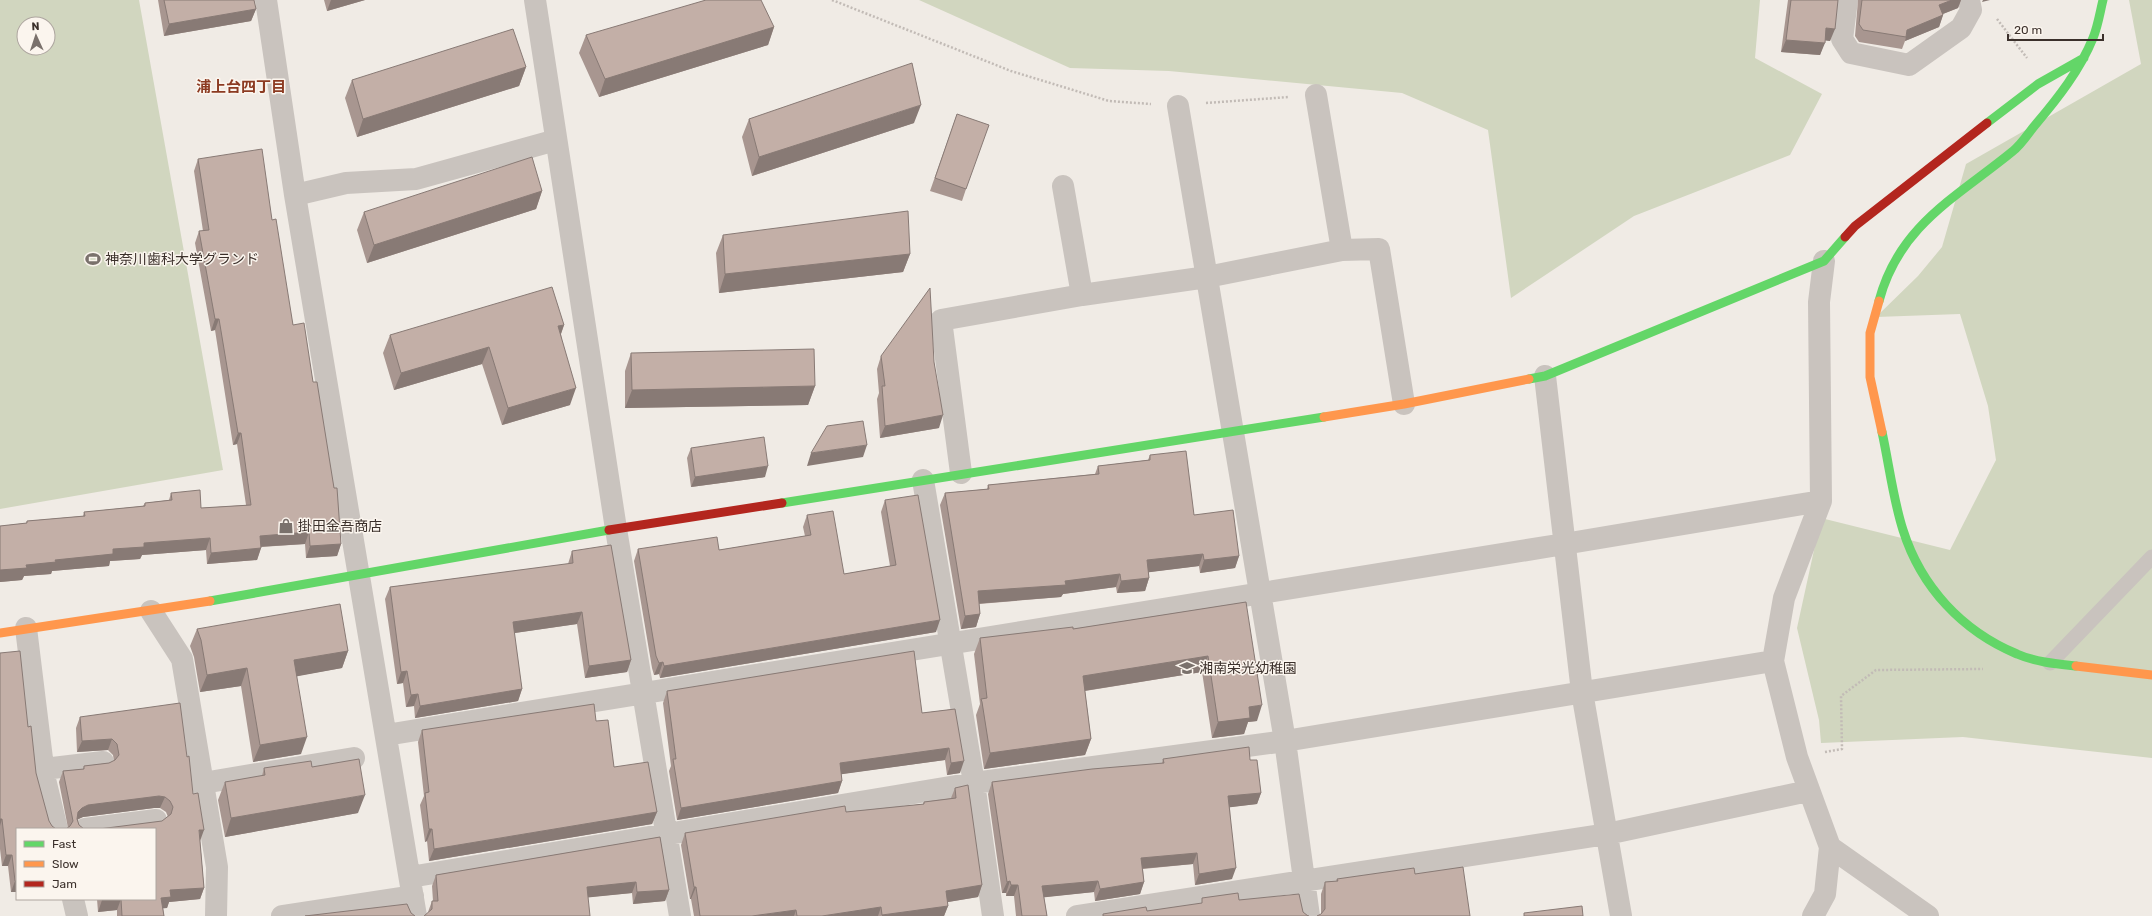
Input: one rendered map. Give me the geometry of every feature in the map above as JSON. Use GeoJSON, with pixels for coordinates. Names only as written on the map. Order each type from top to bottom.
{"type":"FeatureCollection","features":[{"type":"Feature","properties":{"kind":"street"},"geometry":{"type":"LineString","coordinates":[[266,0],[295,195],[360,573],[413,896]]}},
{"type":"Feature","properties":{"kind":"street"},"geometry":{"type":"LineString","coordinates":[[535,0],[616,529],[680,916]]}},
{"type":"Feature","properties":{"kind":"street"},"geometry":{"type":"LineString","coordinates":[[1847,0],[1842,39],[1851,53],[1909,65],[1961,28],[1971,10],[1968,0]]}},
{"type":"Feature","properties":{"kind":"street"},"geometry":{"type":"LineString","coordinates":[[2103,0],[2094,37],[2084,58],[2060,97],[2014,150],[1945,202],[1907,240],[1882,288],[1870,332],[1870,376],[1903,530],[1920,572],[1940,600],[1976,631],[2017,654],[2050,663],[2152,676]]}},
{"type":"Feature","properties":{"kind":"street"},"geometry":{"type":"LineString","coordinates":[[0,632],[152,611],[360,573],[616,529],[961,473],[1404,404],[1545,376],[1824,261],[1855,226],[2038,84],[2084,58]]}},
{"type":"Feature","properties":{"kind":"street"},"geometry":{"type":"LineString","coordinates":[[1316,95],[1342,250]]}},
{"type":"Feature","properties":{"kind":"street"},"geometry":{"type":"LineString","coordinates":[[1178,106],[1285,741],[1303,881],[1310,916]]}},
{"type":"Feature","properties":{"kind":"street"},"geometry":{"type":"LineString","coordinates":[[295,195],[346,183],[416,178],[556,140]]}},
{"type":"Feature","properties":{"kind":"street"},"geometry":{"type":"LineString","coordinates":[[1063,186],[1082,295]]}},
{"type":"Feature","properties":{"kind":"street"},"geometry":{"type":"LineString","coordinates":[[961,473],[941,320],[1082,295],[1207,277],[1342,250],[1379,249],[1404,404]]}},
{"type":"Feature","properties":{"kind":"street"},"geometry":{"type":"LineString","coordinates":[[1813,916],[1825,894],[1830,847],[1808,791],[1797,757],[1773,661],[1784,598],[1821,500],[1819,302],[1824,261]]}},
{"type":"Feature","properties":{"kind":"street"},"geometry":{"type":"LineString","coordinates":[[1545,376],[1582,692],[1621,916]]}},
{"type":"Feature","properties":{"kind":"street"},"geometry":{"type":"LineString","coordinates":[[923,480],[949,644],[974,783],[993,916]]}},
{"type":"Feature","properties":{"kind":"street"},"geometry":{"type":"LineString","coordinates":[[386,735],[1260,594],[1821,500]]}},
{"type":"Feature","properties":{"kind":"street"},"geometry":{"type":"LineString","coordinates":[[152,611],[182,659],[217,867],[216,916]]}},
{"type":"Feature","properties":{"kind":"street"},"geometry":{"type":"LineString","coordinates":[[26,628],[44,769],[57,828]]}},
{"type":"Feature","properties":{"kind":"street"},"geometry":{"type":"LineString","coordinates":[[282,916],[413,896],[666,833],[974,783],[1285,741],[1773,661]]}},
{"type":"Feature","properties":{"kind":"street"},"geometry":{"type":"LineString","coordinates":[[203,783],[354,758]]}},
{"type":"Feature","properties":{"kind":"street"},"geometry":{"type":"LineString","coordinates":[[44,769],[103,762]]}},
{"type":"Feature","properties":{"kind":"street"},"geometry":{"type":"LineString","coordinates":[[1078,916],[1607,834],[1808,791]]}},
{"type":"Feature","properties":{"kind":"street"},"geometry":{"type":"LineString","coordinates":[[93,828],[156,820]]}},
{"type":"Feature","properties":{"kind":"street"},"geometry":{"type":"LineString","coordinates":[[1830,847],[1928,916]]}},
{"type":"Feature","properties":{"kind":"street"},"geometry":{"type":"LineString","coordinates":[[73,900],[77,916]]}},
{"type":"Feature","properties":{"kind":"lane"},"geometry":{"type":"LineString","coordinates":[[2050,663],[2152,557]]}},
{"type":"Feature","properties":{"kind":"path"},"geometry":{"type":"LineString","coordinates":[[832,0],[1011,71],[1109,101],[1178,106],[1316,95]]}},
{"type":"Feature","properties":{"kind":"path"},"geometry":{"type":"LineString","coordinates":[[1995,17],[2032,63]]}},
{"type":"Feature","properties":{"kind":"path"},"geometry":{"type":"LineString","coordinates":[[1797,757],[1842,749],[1841,696],[1876,670],[1991,668]]}},
{"type":"Feature","properties":{"kind":"green space","name":"神奈川歯科大学グランド"},"geometry":{"type":"Polygon","coordinates":[[[0,0],[139,0],[223,470],[0,509],[0,0]]]}},
{"type":"Feature","properties":{"kind":"green space"},"geometry":{"type":"Polygon","coordinates":[[[919,0],[1760,0],[1755,58],[1822,94],[1790,155],[1634,216],[1511,298],[1488,130],[1402,93],[1169,71],[1070,68],[919,0]]]}},
{"type":"Feature","properties":{"kind":"green space"},"geometry":{"type":"Polygon","coordinates":[[[2129,0],[2152,0],[2152,758],[1963,737],[1821,743],[1819,720],[1797,628],[1821,518],[1950,550],[1996,460],[1988,406],[1960,314],[1876,317],[1918,276],[1942,247],[1966,164],[2141,64],[2129,0]]]}},
{"type":"Feature","properties":{"kind":"building"},"geometry":{"type":"Polygon","coordinates":[[[164,0],[254,0],[256,9],[169,24],[164,0]]]}},
{"type":"Feature","properties":{"kind":"building"},"geometry":{"type":"Polygon","coordinates":[[[706,0],[761,0],[774,27],[605,79],[586,35],[706,0]]]}},
{"type":"Feature","properties":{"kind":"building"},"geometry":{"type":"Polygon","coordinates":[[[1791,0],[1838,0],[1835,29],[1826,28],[1825,43],[1786,40],[1791,0]]]}},
{"type":"Feature","properties":{"kind":"building"},"geometry":{"type":"Polygon","coordinates":[[[1862,0],[1952,0],[1939,5],[1943,15],[1907,30],[1906,37],[1863,30],[1859,24],[1862,0]]]}},
{"type":"Feature","properties":{"kind":"building"},"geometry":{"type":"Polygon","coordinates":[[[513,29],[526,67],[363,119],[352,80],[513,29]]]}},
{"type":"Feature","properties":{"kind":"building"},"geometry":{"type":"Polygon","coordinates":[[[912,63],[921,105],[759,157],[749,119],[912,63]]]}},
{"type":"Feature","properties":{"kind":"building"},"geometry":{"type":"Polygon","coordinates":[[[957,114],[989,125],[966,189],[935,178],[957,114]]]}},
{"type":"Feature","properties":{"kind":"building"},"geometry":{"type":"Polygon","coordinates":[[[262,149],[272,220],[276,219],[293,325],[304,323],[313,382],[317,382],[334,488],[337,488],[341,544],[310,546],[309,532],[260,536],[261,548],[211,553],[210,538],[144,543],[144,547],[113,549],[113,554],[55,560],[56,562],[26,565],[27,568],[0,570],[0,526],[27,523],[27,521],[85,516],[84,512],[145,506],[145,503],[172,500],[171,493],[200,490],[201,508],[251,505],[241,433],[238,433],[219,319],[215,319],[199,231],[209,230],[198,159],[262,149]]]}},
{"type":"Feature","properties":{"kind":"building"},"geometry":{"type":"Polygon","coordinates":[[[532,157],[542,191],[374,245],[364,212],[532,157]]]}},
{"type":"Feature","properties":{"kind":"building"},"geometry":{"type":"Polygon","coordinates":[[[908,211],[910,254],[725,274],[723,235],[908,211]]]}},
{"type":"Feature","properties":{"kind":"building"},"geometry":{"type":"Polygon","coordinates":[[[552,287],[564,325],[558,326],[576,388],[508,408],[489,347],[401,373],[390,335],[552,287]]]}},
{"type":"Feature","properties":{"kind":"building"},"geometry":{"type":"Polygon","coordinates":[[[930,288],[934,362],[943,415],[885,426],[882,386],[885,386],[881,356],[930,288]]]}},
{"type":"Feature","properties":{"kind":"building"},"geometry":{"type":"Polygon","coordinates":[[[814,349],[815,386],[632,390],[631,353],[814,349]]]}},
{"type":"Feature","properties":{"kind":"building"},"geometry":{"type":"Polygon","coordinates":[[[863,421],[867,445],[811,453],[827,426],[863,421]]]}},
{"type":"Feature","properties":{"kind":"building"},"geometry":{"type":"Polygon","coordinates":[[[764,437],[768,466],[695,477],[691,448],[764,437]]]}},
{"type":"Feature","properties":{"kind":"building"},"geometry":{"type":"Polygon","coordinates":[[[1186,451],[1194,515],[1233,510],[1239,556],[1204,560],[1203,554],[1147,560],[1149,578],[1121,581],[1120,574],[1065,581],[1066,585],[978,591],[980,614],[965,616],[945,493],[989,489],[988,485],[1099,474],[1098,466],[1150,460],[1150,455],[1186,451]]]}},
{"type":"Feature","properties":{"kind":"building"},"geometry":{"type":"Polygon","coordinates":[[[918,495],[940,620],[664,666],[663,662],[659,663],[656,656],[638,549],[717,537],[719,550],[811,535],[807,515],[833,511],[844,574],[896,565],[885,500],[918,495]]]}},
{"type":"Feature","properties":{"kind":"building"},"geometry":{"type":"Polygon","coordinates":[[[611,545],[631,660],[589,666],[582,612],[513,622],[522,689],[420,706],[418,694],[411,695],[407,671],[401,672],[390,587],[573,563],[572,551],[611,545]]]}},
{"type":"Feature","properties":{"kind":"building"},"geometry":{"type":"Polygon","coordinates":[[[1246,602],[1262,705],[1249,707],[1250,718],[1218,722],[1208,656],[1083,676],[1091,739],[990,753],[981,699],[987,698],[980,638],[1073,627],[1073,629],[1246,602]]]}},
{"type":"Feature","properties":{"kind":"building"},"geometry":{"type":"Polygon","coordinates":[[[340,604],[348,651],[294,660],[307,737],[260,745],[247,668],[207,675],[201,640],[197,629],[340,604]]]}},
{"type":"Feature","properties":{"kind":"building"},"geometry":{"type":"Polygon","coordinates":[[[20,651],[28,727],[31,726],[36,773],[49,821],[55,828],[16,828],[16,881],[12,855],[6,855],[2,819],[0,819],[0,653],[20,651]]]}},
{"type":"Feature","properties":{"kind":"building"},"geometry":{"type":"Polygon","coordinates":[[[914,651],[922,713],[955,709],[964,761],[951,763],[949,748],[840,763],[842,781],[681,808],[673,759],[676,759],[667,691],[914,651]]]}},
{"type":"Feature","properties":{"kind":"building"},"geometry":{"type":"Polygon","coordinates":[[[180,703],[187,757],[189,756],[193,794],[198,793],[204,830],[199,830],[204,888],[170,890],[171,897],[161,898],[164,916],[122,916],[121,900],[156,900],[156,828],[107,828],[162,821],[171,814],[173,807],[170,801],[165,797],[159,796],[88,805],[78,812],[77,819],[79,825],[83,828],[67,828],[73,821],[63,771],[84,769],[84,766],[109,763],[115,760],[119,755],[117,744],[112,739],[82,741],[80,717],[180,703]]]}},
{"type":"Feature","properties":{"kind":"building"},"geometry":{"type":"Polygon","coordinates":[[[594,704],[596,721],[608,720],[614,767],[648,762],[657,812],[434,849],[432,829],[429,829],[425,793],[429,792],[422,730],[594,704]]]}},
{"type":"Feature","properties":{"kind":"building"},"geometry":{"type":"Polygon","coordinates":[[[1249,747],[1250,760],[1257,760],[1261,793],[1228,796],[1236,868],[1199,874],[1197,853],[1141,858],[1144,882],[1100,889],[1098,881],[1042,886],[1047,916],[1022,916],[1018,885],[1011,885],[1010,881],[1007,882],[992,782],[1092,769],[1164,763],[1163,759],[1249,747]]]}},
{"type":"Feature","properties":{"kind":"building"},"geometry":{"type":"Polygon","coordinates":[[[359,759],[365,795],[231,818],[225,782],[265,775],[264,768],[311,761],[312,767],[359,759]]]}},
{"type":"Feature","properties":{"kind":"building"},"geometry":{"type":"Polygon","coordinates":[[[968,785],[982,885],[946,891],[948,906],[882,915],[881,907],[822,916],[797,916],[796,910],[752,916],[700,916],[696,887],[694,887],[685,833],[845,806],[846,812],[924,804],[924,802],[956,798],[955,788],[968,785]]]}},
{"type":"Feature","properties":{"kind":"building"},"geometry":{"type":"Polygon","coordinates":[[[660,837],[669,890],[637,892],[636,882],[587,887],[590,916],[424,916],[432,909],[432,901],[438,901],[436,875],[660,837]]]}},
{"type":"Feature","properties":{"kind":"building"},"geometry":{"type":"Polygon","coordinates":[[[1463,867],[1470,916],[1317,916],[1325,909],[1325,882],[1414,868],[1415,874],[1463,867]]]}},
{"type":"Feature","properties":{"kind":"building"},"geometry":{"type":"Polygon","coordinates":[[[1238,893],[1239,900],[1299,894],[1303,912],[1308,916],[1103,916],[1103,914],[1146,907],[1147,911],[1202,903],[1202,898],[1238,893]]]}},
{"type":"Feature","properties":{"kind":"building"},"geometry":{"type":"Polygon","coordinates":[[[407,904],[411,913],[415,916],[305,916],[407,904]]]}},
{"type":"Feature","properties":{"kind":"building"},"geometry":{"type":"Polygon","coordinates":[[[1582,906],[1583,916],[1524,916],[1524,913],[1582,906]]]}},
{"type":"Feature","properties":{"kind":"traffic: fast"},"geometry":{"type":"LineString","coordinates":[[1879,301],[1888,275],[1900,252],[1915,232],[1951,199],[2016,148],[2060,94],[2088,50],[2096,29],[2103,0]]}},
{"type":"Feature","properties":{"kind":"traffic: fast"},"geometry":{"type":"LineString","coordinates":[[1987,123],[2038,84],[2084,58]]}},
{"type":"Feature","properties":{"kind":"traffic: fast"},"geometry":{"type":"LineString","coordinates":[[1529,379],[1545,376],[1824,261],[1845,237]]}},
{"type":"Feature","properties":{"kind":"traffic: fast"},"geometry":{"type":"LineString","coordinates":[[782,503],[1324,417]]}},
{"type":"Feature","properties":{"kind":"traffic: fast"},"geometry":{"type":"LineString","coordinates":[[1882,432],[1894,494],[1903,530],[1911,551],[1921,570],[1932,588],[1946,605],[1979,633],[2017,654],[2039,661],[2076,666]]}},
{"type":"Feature","properties":{"kind":"traffic: fast"},"geometry":{"type":"LineString","coordinates":[[210,601],[609,530]]}},
{"type":"Feature","properties":{"kind":"traffic: slow"},"geometry":{"type":"LineString","coordinates":[[1879,301],[1870,333],[1870,377],[1882,432]]}},
{"type":"Feature","properties":{"kind":"traffic: slow"},"geometry":{"type":"LineString","coordinates":[[1324,417],[1404,404],[1529,379]]}},
{"type":"Feature","properties":{"kind":"traffic: slow"},"geometry":{"type":"LineString","coordinates":[[0,633],[210,601]]}},
{"type":"Feature","properties":{"kind":"traffic: slow"},"geometry":{"type":"LineString","coordinates":[[2076,666],[2152,675]]}},
{"type":"Feature","properties":{"kind":"traffic: jam"},"geometry":{"type":"LineString","coordinates":[[1845,237],[1855,226],[1987,123]]}},
{"type":"Feature","properties":{"kind":"traffic: jam"},"geometry":{"type":"LineString","coordinates":[[609,530],[782,503]]}},
{"type":"Feature","properties":{"kind":"place","name":"神奈川歯科大学グランド"},"geometry":{"type":"Point","coordinates":[93,259]}},
{"type":"Feature","properties":{"kind":"place","name":"掛田金吾商店"},"geometry":{"type":"Point","coordinates":[286,526]}},
{"type":"Feature","properties":{"kind":"place","name":"湘南栄光幼稚園"},"geometry":{"type":"Point","coordinates":[1187,668]}},
{"type":"Feature","properties":{"kind":"district","name":"浦上台四丁目"},"geometry":{"type":"Point","coordinates":[241,87]}}]}
